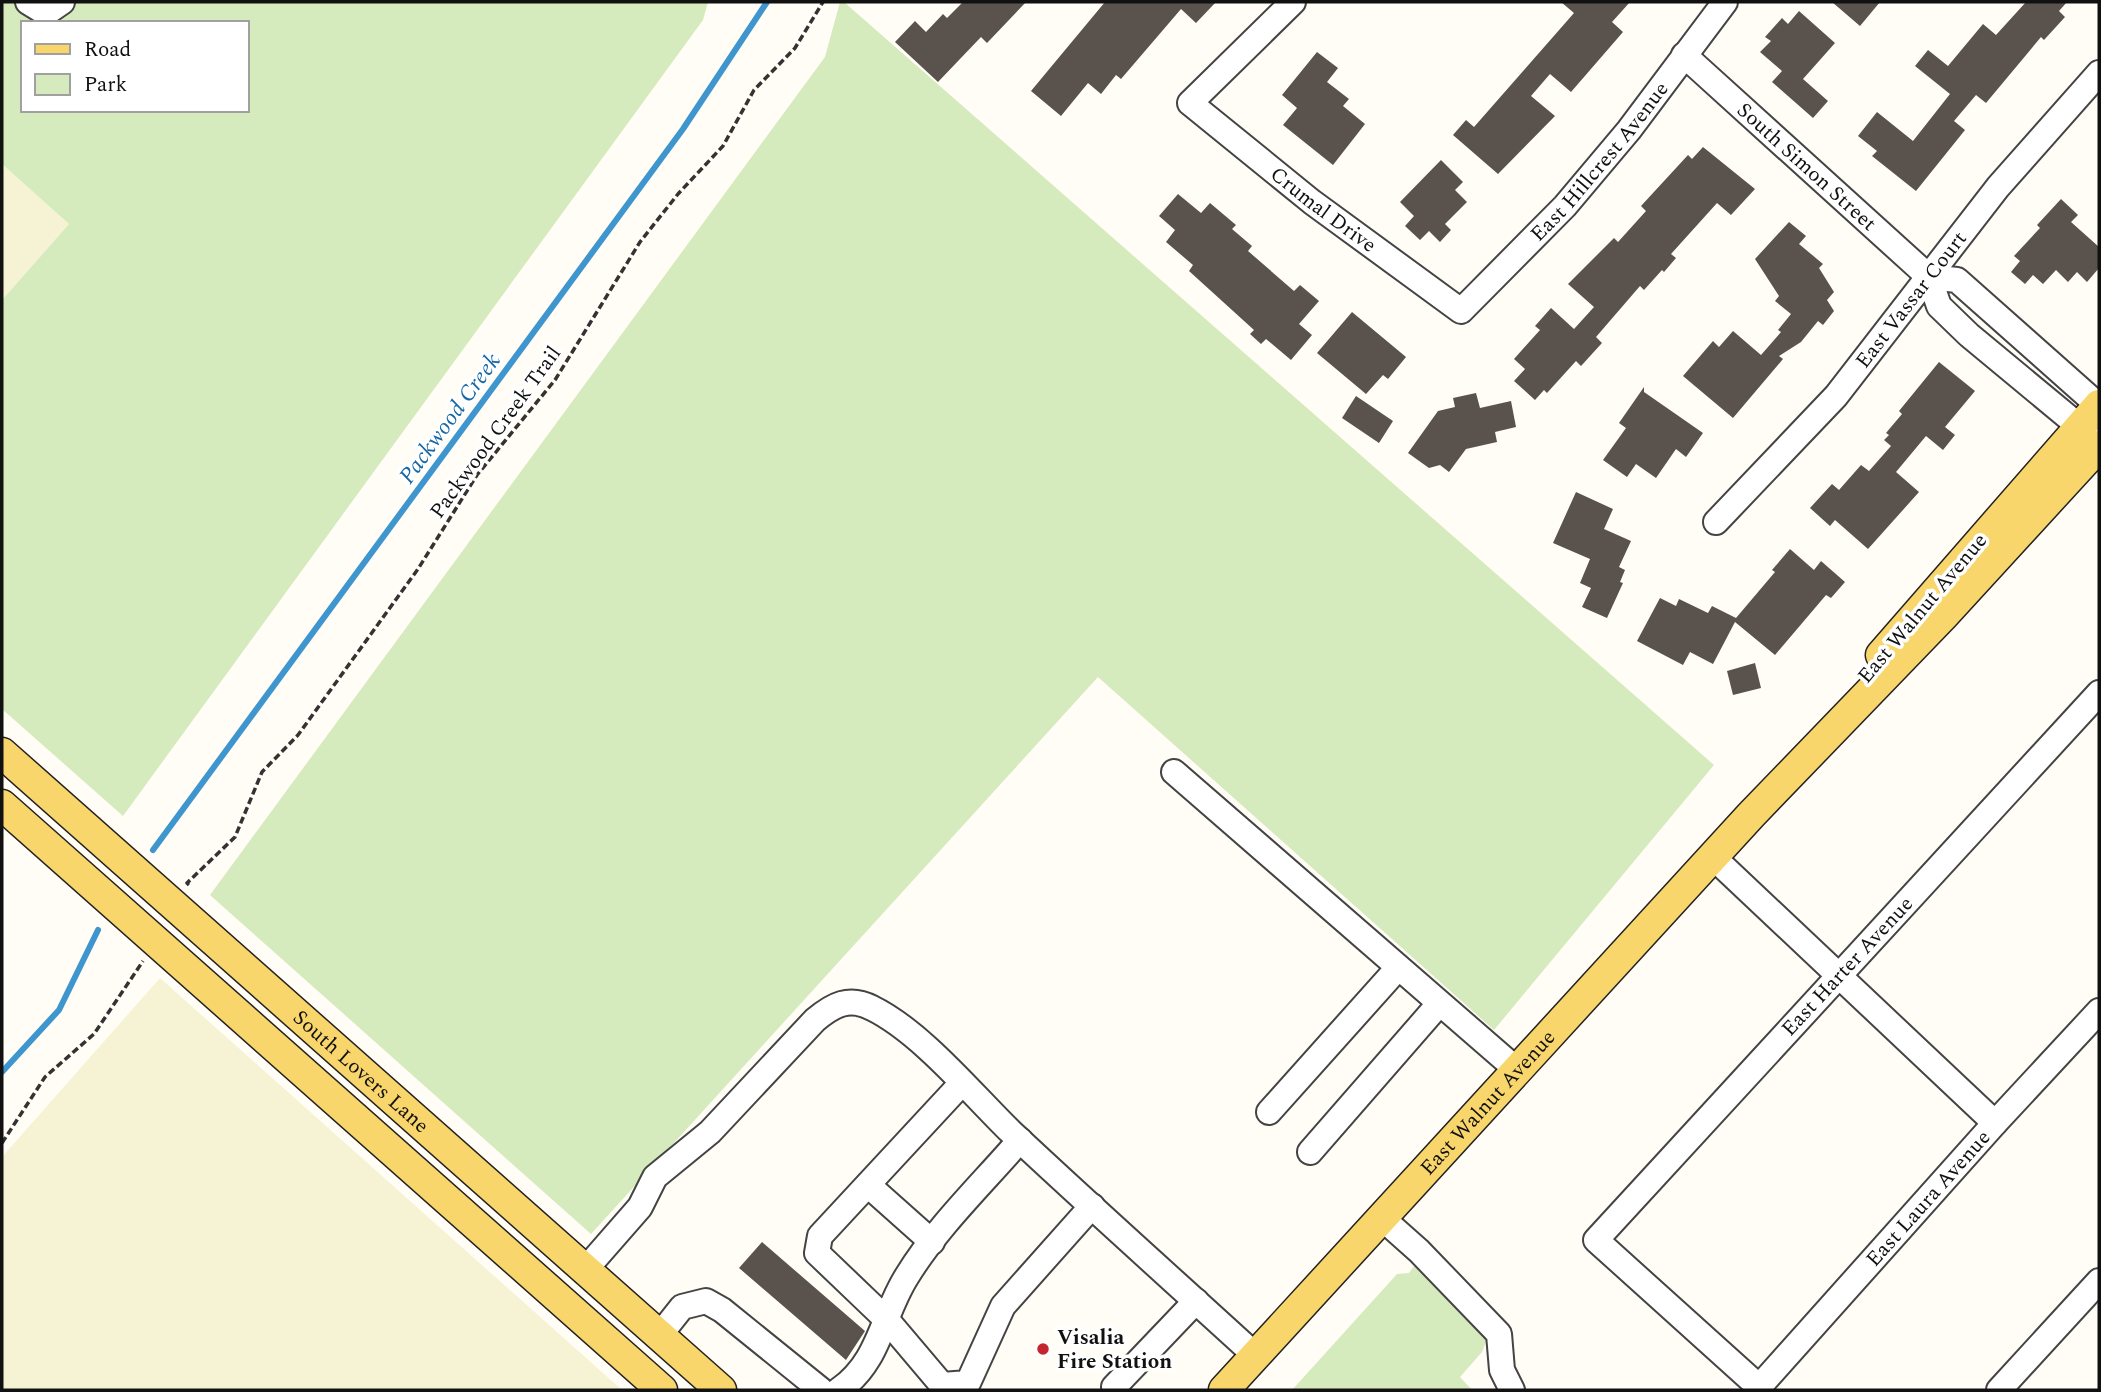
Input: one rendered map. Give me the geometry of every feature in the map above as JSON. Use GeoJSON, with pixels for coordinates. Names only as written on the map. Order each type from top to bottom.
{"type":"FeatureCollection","features":[{"type":"Feature","properties":{"kind":"main road","name":"East Walnut Avenue"},"geometry":{"type":"LineString","coordinates":[[1224,1390],[1751,815],[1919,608],[2096,420]]}},
{"type":"Feature","properties":{"kind":"main road","name":"South Lovers Lane"},"geometry":{"type":"LineString","coordinates":[[2,752],[721,1390]]}},
{"type":"Feature","properties":{"kind":"main road","name":"South Lovers Lane"},"geometry":{"type":"LineString","coordinates":[[2,805],[662,1390]]}},
{"type":"Feature","properties":{"kind":"street"},"geometry":{"type":"LineString","coordinates":[[28,2],[46,13],[62,2]]}},
{"type":"Feature","properties":{"kind":"street","name":"Crumal Drive"},"geometry":{"type":"LineString","coordinates":[[1293,2],[1190,103],[1312,202],[1461,311]]}},
{"type":"Feature","properties":{"kind":"street","name":"East Hillcrest Avenue"},"geometry":{"type":"LineString","coordinates":[[1461,311],[1565,206],[1629,130],[1725,2]]}},
{"type":"Feature","properties":{"kind":"street","name":"South Simon Street"},"geometry":{"type":"LineString","coordinates":[[1684,55],[1929,277],[1939,306],[1969,335],[2096,420]]}},
{"type":"Feature","properties":{"kind":"street","name":"East Vassar Court"},"geometry":{"type":"LineString","coordinates":[[1716,522],[1836,396],[1998,187],[2099,73]]}},
{"type":"Feature","properties":{"kind":"street","name":"South Simon Street"},"geometry":{"type":"LineString","coordinates":[[1929,277],[1957,280],[2096,420]]}},
{"type":"Feature","properties":{"kind":"street","name":"East Harter Avenue"},"geometry":{"type":"LineString","coordinates":[[1759,1387],[1595,1240],[2099,693]]}},
{"type":"Feature","properties":{"kind":"street"},"geometry":{"type":"LineString","coordinates":[[1174,772],[1397,969],[1517,1070]]}},
{"type":"Feature","properties":{"kind":"street"},"geometry":{"type":"LineString","coordinates":[[1713,857],[1995,1123]]}},
{"type":"Feature","properties":{"kind":"street"},"geometry":{"type":"LineString","coordinates":[[1269,1112],[1397,969]]}},
{"type":"Feature","properties":{"kind":"street"},"geometry":{"type":"LineString","coordinates":[[585,1270],[640,1207],[655,1177],[697,1145],[815,1020],[833,1005],[850,1001],[872,1007],[900,1027],[1255,1356]]}},
{"type":"Feature","properties":{"kind":"street"},"geometry":{"type":"LineString","coordinates":[[1310,1152],[1439,1004]]}},
{"type":"Feature","properties":{"kind":"street","name":"East Laura Avenue"},"geometry":{"type":"LineString","coordinates":[[1759,1387],[2099,1011]]}},
{"type":"Feature","properties":{"kind":"street"},"geometry":{"type":"LineString","coordinates":[[962,1083],[820,1237],[817,1253],[887,1321],[942,1385],[968,1383],[1003,1306],[1092,1206]]}},
{"type":"Feature","properties":{"kind":"street"},"geometry":{"type":"LineString","coordinates":[[839,1390],[877,1348],[906,1278],[932,1242],[1020,1140]]}},
{"type":"Feature","properties":{"kind":"street"},"geometry":{"type":"LineString","coordinates":[[868,1185],[932,1242]]}},
{"type":"Feature","properties":{"kind":"street"},"geometry":{"type":"LineString","coordinates":[[1383,1219],[1419,1251],[1499,1334],[1502,1370],[1512,1390]]}},
{"type":"Feature","properties":{"kind":"street"},"geometry":{"type":"LineString","coordinates":[[2004,1388],[2099,1281]]}},
{"type":"Feature","properties":{"kind":"street"},"geometry":{"type":"LineString","coordinates":[[659,1336],[682,1307],[706,1301],[722,1310],[821,1390]]}},
{"type":"Feature","properties":{"kind":"street"},"geometry":{"type":"LineString","coordinates":[[1114,1387],[1196,1301]]}},
{"type":"Feature","properties":{"kind":"path","name":"Packwood Creek Trail"},"geometry":{"type":"LineString","coordinates":[[196,891],[187,883],[234,837],[262,772],[314,713],[418,569],[477,475],[555,380],[640,242],[678,194],[723,146],[754,90],[795,48],[823,2]]}},
{"type":"Feature","properties":{"kind":"path"},"geometry":{"type":"LineString","coordinates":[[2,1143],[45,1077],[94,1034],[143,961]]}},
{"type":"Feature","properties":{"kind":"shaded area"},"geometry":{"type":"Polygon","coordinates":[[[2,164],[69,224],[2,300],[2,164]]]}},
{"type":"Feature","properties":{"kind":"shaded area"},"geometry":{"type":"Polygon","coordinates":[[[160,978],[622,1390],[2,1390],[2,1157],[160,978]]]}},
{"type":"Feature","properties":{"kind":"green space"},"geometry":{"type":"Polygon","coordinates":[[[2,2],[708,2],[703,20],[123,816],[2,709],[2,300],[69,224],[2,164],[2,2]]]}},
{"type":"Feature","properties":{"kind":"green space"},"geometry":{"type":"Polygon","coordinates":[[[840,2],[844,2],[1714,765],[1494,1030],[1098,677],[591,1234],[210,895],[825,57],[840,2]]]}},
{"type":"Feature","properties":{"kind":"green space"},"geometry":{"type":"Polygon","coordinates":[[[1414,1266],[1483,1330],[1487,1339],[1482,1352],[1460,1377],[1472,1390],[1292,1390],[1397,1274],[1409,1273],[1414,1266]]]}},
{"type":"Feature","properties":{"kind":"building"},"geometry":{"type":"Polygon","coordinates":[[[963,2],[1026,2],[987,43],[981,37],[938,82],[895,42],[915,21],[926,32],[943,14],[947,18],[963,2]]]}},
{"type":"Feature","properties":{"kind":"building"},"geometry":{"type":"Polygon","coordinates":[[[1105,2],[1216,2],[1196,23],[1181,9],[1121,79],[1116,75],[1101,94],[1088,83],[1061,116],[1031,91],[1105,2]]]}},
{"type":"Feature","properties":{"kind":"building"},"geometry":{"type":"Polygon","coordinates":[[[1561,2],[1630,2],[1612,22],[1623,32],[1571,92],[1550,74],[1531,96],[1555,116],[1498,174],[1453,135],[1466,120],[1474,127],[1574,13],[1561,2]]]}},
{"type":"Feature","properties":{"kind":"building"},"geometry":{"type":"Polygon","coordinates":[[[1832,2],[1880,2],[1860,26],[1832,2]]]}},
{"type":"Feature","properties":{"kind":"building"},"geometry":{"type":"Polygon","coordinates":[[[2026,2],[2067,2],[2059,11],[2065,17],[2044,40],[2041,37],[1986,103],[1976,95],[1954,121],[1965,130],[1916,191],[1872,156],[1877,151],[1858,136],[1877,112],[1913,141],[1950,94],[1915,66],[1928,50],[1948,66],[1983,24],[1996,35],[2026,2]]]}},
{"type":"Feature","properties":{"kind":"building"},"geometry":{"type":"Polygon","coordinates":[[[1799,11],[1835,43],[1803,79],[1828,101],[1813,118],[1772,82],[1782,71],[1760,52],[1771,41],[1765,37],[1782,18],[1788,24],[1799,11]]]}},
{"type":"Feature","properties":{"kind":"building"},"geometry":{"type":"Polygon","coordinates":[[[1317,52],[1338,68],[1327,82],[1349,99],[1343,106],[1365,124],[1333,165],[1283,125],[1297,108],[1282,95],[1317,52]]]}},
{"type":"Feature","properties":{"kind":"building"},"geometry":{"type":"Polygon","coordinates":[[[1703,147],[1755,189],[1731,215],[1717,203],[1671,254],[1676,258],[1664,272],[1662,270],[1644,290],[1640,286],[1596,337],[1602,343],[1581,366],[1576,361],[1547,393],[1544,390],[1535,400],[1514,381],[1525,369],[1514,359],[1540,330],[1535,326],[1551,308],[1574,329],[1594,307],[1568,284],[1614,238],[1618,242],[1646,211],[1641,206],[1688,155],[1692,159],[1703,147]]]}},
{"type":"Feature","properties":{"kind":"building"},"geometry":{"type":"Polygon","coordinates":[[[1441,160],[1463,182],[1455,190],[1467,202],[1445,224],[1451,230],[1440,242],[1429,231],[1420,240],[1405,226],[1414,216],[1400,202],[1441,160]]]}},
{"type":"Feature","properties":{"kind":"building"},"geometry":{"type":"Polygon","coordinates":[[[1178,194],[1201,213],[1210,203],[1236,225],[1232,229],[1252,246],[1248,251],[1294,291],[1300,285],[1319,301],[1299,324],[1312,335],[1291,360],[1266,339],[1261,344],[1250,334],[1254,330],[1189,271],[1193,265],[1166,242],[1175,230],[1159,216],[1178,194]]]}},
{"type":"Feature","properties":{"kind":"building"},"geometry":{"type":"Polygon","coordinates":[[[2061,199],[2078,215],[2071,222],[2099,247],[2099,268],[2087,282],[2077,272],[2068,282],[2056,270],[2043,284],[2033,275],[2025,284],[2011,272],[2020,261],[2014,256],[2040,228],[2037,225],[2061,199]]]}},
{"type":"Feature","properties":{"kind":"building"},"geometry":{"type":"Polygon","coordinates":[[[1789,222],[1806,236],[1799,244],[1823,264],[1819,268],[1834,292],[1827,300],[1834,311],[1823,325],[1818,321],[1801,342],[1779,356],[1783,359],[1733,418],[1683,376],[1713,341],[1719,347],[1733,331],[1761,355],[1781,332],[1778,330],[1791,314],[1775,301],[1779,296],[1755,259],[1789,222]]]}},
{"type":"Feature","properties":{"kind":"building"},"geometry":{"type":"Polygon","coordinates":[[[1352,312],[1406,357],[1388,379],[1383,375],[1366,394],[1317,353],[1352,312]]]}},
{"type":"Feature","properties":{"kind":"building"},"geometry":{"type":"Polygon","coordinates":[[[1939,362],[1975,391],[1945,427],[1955,435],[1943,450],[1926,436],[1896,472],[1919,492],[1868,549],[1835,520],[1830,526],[1810,508],[1832,484],[1839,490],[1861,465],[1869,471],[1891,446],[1884,440],[1889,435],[1886,433],[1902,414],[1899,411],[1939,362]]]}},
{"type":"Feature","properties":{"kind":"building"},"geometry":{"type":"Polygon","coordinates":[[[1644,387],[1644,392],[1703,433],[1686,457],[1676,449],[1656,478],[1636,464],[1627,477],[1603,460],[1626,428],[1619,423],[1644,387]]]}},
{"type":"Feature","properties":{"kind":"building"},"geometry":{"type":"Polygon","coordinates":[[[1476,393],[1480,408],[1511,401],[1516,427],[1495,432],[1497,442],[1466,449],[1449,472],[1440,465],[1429,468],[1408,453],[1438,411],[1455,407],[1453,398],[1476,393]]]}},
{"type":"Feature","properties":{"kind":"building"},"geometry":{"type":"Polygon","coordinates":[[[1356,396],[1393,421],[1379,443],[1342,418],[1356,396]]]}},
{"type":"Feature","properties":{"kind":"building"},"geometry":{"type":"Polygon","coordinates":[[[1576,492],[1613,509],[1604,529],[1631,541],[1619,567],[1625,570],[1620,582],[1623,583],[1607,618],[1582,607],[1591,588],[1580,583],[1590,559],[1553,543],[1576,492]]]}},
{"type":"Feature","properties":{"kind":"building"},"geometry":{"type":"Polygon","coordinates":[[[1790,549],[1814,570],[1821,561],[1845,582],[1831,598],[1826,595],[1775,655],[1735,622],[1713,664],[1690,652],[1683,665],[1637,641],[1660,598],[1676,606],[1679,599],[1708,613],[1712,606],[1736,618],[1775,572],[1772,570],[1790,549]]]}},
{"type":"Feature","properties":{"kind":"building"},"geometry":{"type":"Polygon","coordinates":[[[1755,663],[1761,688],[1733,695],[1727,671],[1755,663]]]}},
{"type":"Feature","properties":{"kind":"building"},"geometry":{"type":"Polygon","coordinates":[[[762,1242],[865,1331],[846,1360],[739,1268],[762,1242]]]}},
{"type":"Feature","properties":{"kind":"waterway","name":"Packwood Creek"},"geometry":{"type":"LineString","coordinates":[[153,850],[683,129],[767,2]]}},
{"type":"Feature","properties":{"kind":"waterway","name":"Packwood Creek"},"geometry":{"type":"LineString","coordinates":[[2,1072],[59,1010],[98,930]]}},
{"type":"Feature","properties":{"kind":"place","name":"Visalia Fire Station"},"geometry":{"type":"Point","coordinates":[1043,1349]}}]}
